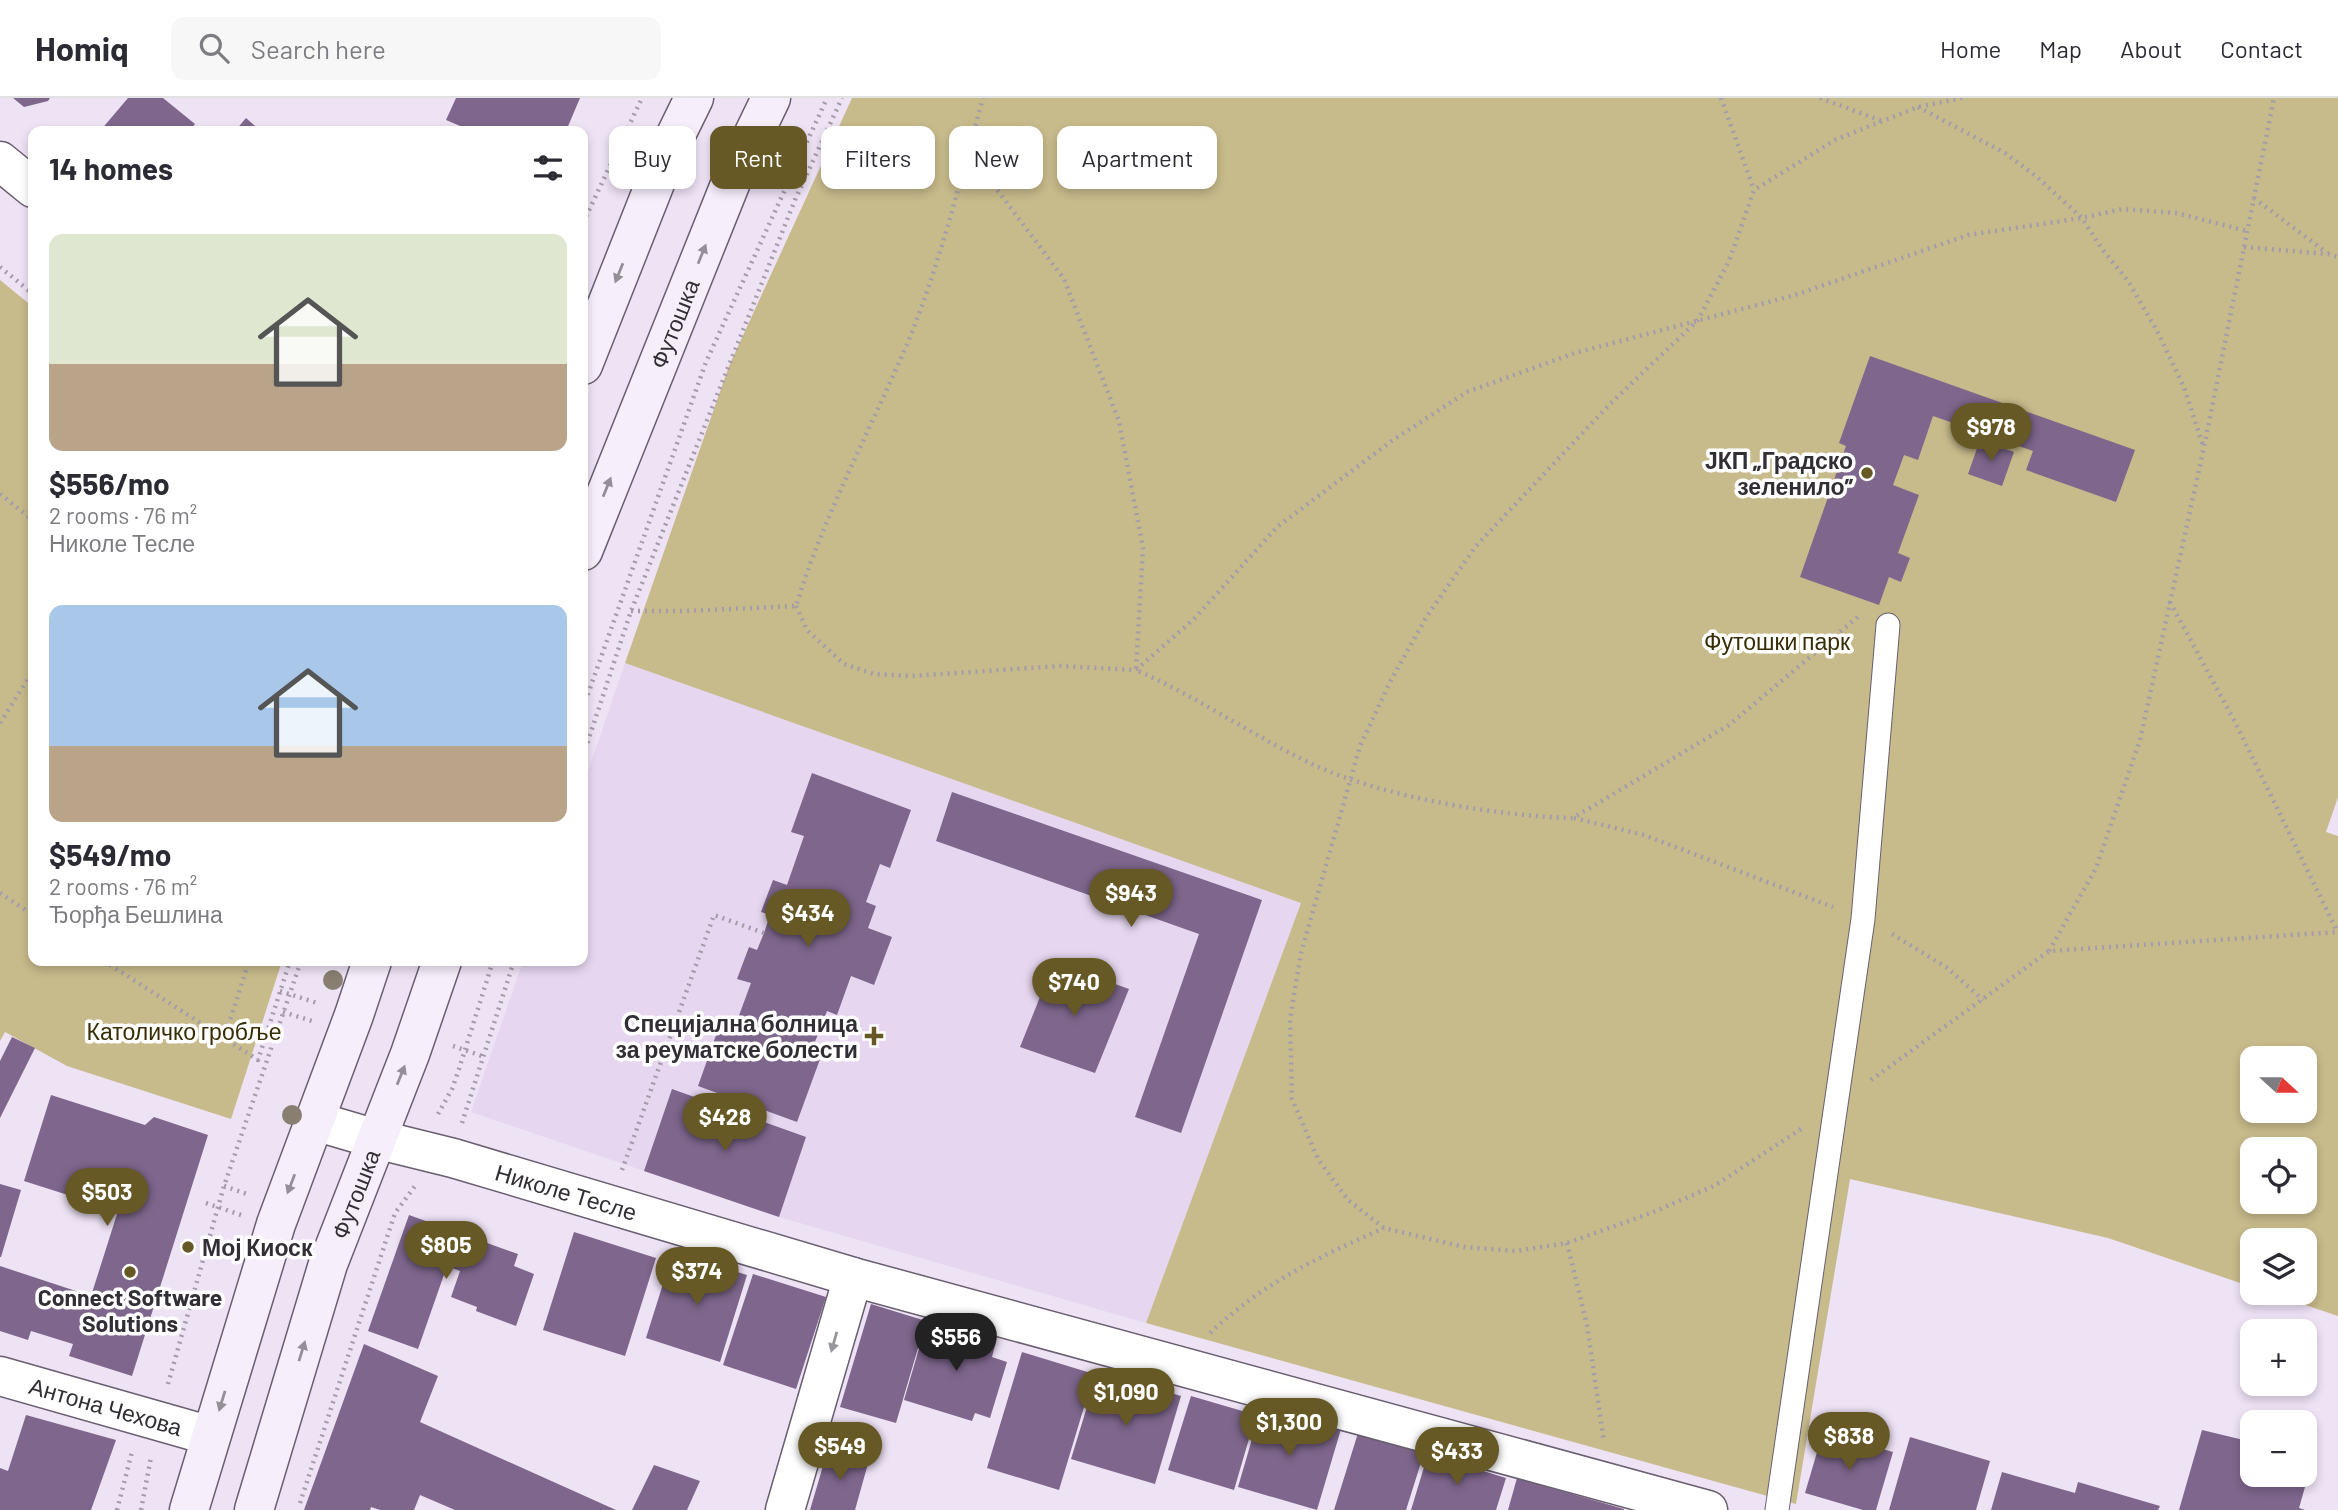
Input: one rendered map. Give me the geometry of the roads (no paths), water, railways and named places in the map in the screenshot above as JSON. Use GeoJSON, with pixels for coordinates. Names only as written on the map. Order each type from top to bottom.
{"type":"FeatureCollection","features":[{"type":"Feature","properties":{"kind":"main road"},"geometry":{"type":"LineString","coordinates":[[588,352],[667,153],[694,98]]}},
{"type":"Feature","properties":{"kind":"main road","name":"Футошка"},"geometry":{"type":"LineString","coordinates":[[588,539],[733,177],[771,98]]}},
{"type":"Feature","properties":{"kind":"main road"},"geometry":{"type":"LineString","coordinates":[[189,1510],[276,1224],[370,966]]}},
{"type":"Feature","properties":{"kind":"main road","name":"Футошка"},"geometry":{"type":"LineString","coordinates":[[254,1510],[328,1264],[410,1054],[440,966]]}},
{"type":"Feature","properties":{"kind":"street"},"geometry":{"type":"LineString","coordinates":[[0,161],[28,184]]}},
{"type":"Feature","properties":{"kind":"street","name":"Николе Тесле"},"geometry":{"type":"LineString","coordinates":[[315,1121],[853,1277],[1708,1510]]}},
{"type":"Feature","properties":{"kind":"street"},"geometry":{"type":"LineString","coordinates":[[785,1510],[853,1277]]}},
{"type":"Feature","properties":{"kind":"street","name":"Антона Чехова"},"geometry":{"type":"LineString","coordinates":[[0,1376],[211,1436]]}},
{"type":"Feature","properties":{"kind":"lane"},"geometry":{"type":"LineString","coordinates":[[1777,1510],[1863,919],[1888,625]]}},
{"type":"Feature","properties":{"kind":"place","name":"ЈКП „Градско зеленило”"},"geometry":{"type":"Point","coordinates":[1867,473]}},
{"type":"Feature","properties":{"kind":"place","name":"Специјална болница за реуматске болести"},"geometry":{"type":"Point","coordinates":[874,1036]}},
{"type":"Feature","properties":{"kind":"place","name":"Мој Киоск"},"geometry":{"type":"Point","coordinates":[188,1247]}},
{"type":"Feature","properties":{"kind":"place","name":"Connect Software Solutions"},"geometry":{"type":"Point","coordinates":[130,1272]}},
{"type":"Feature","properties":{"kind":"park label","name":"Футошки парк"},"geometry":{"type":"Point","coordinates":[1777,641]}},
{"type":"Feature","properties":{"kind":"park label","name":"Католичко гробље"},"geometry":{"type":"Point","coordinates":[184,1031]}}]}
